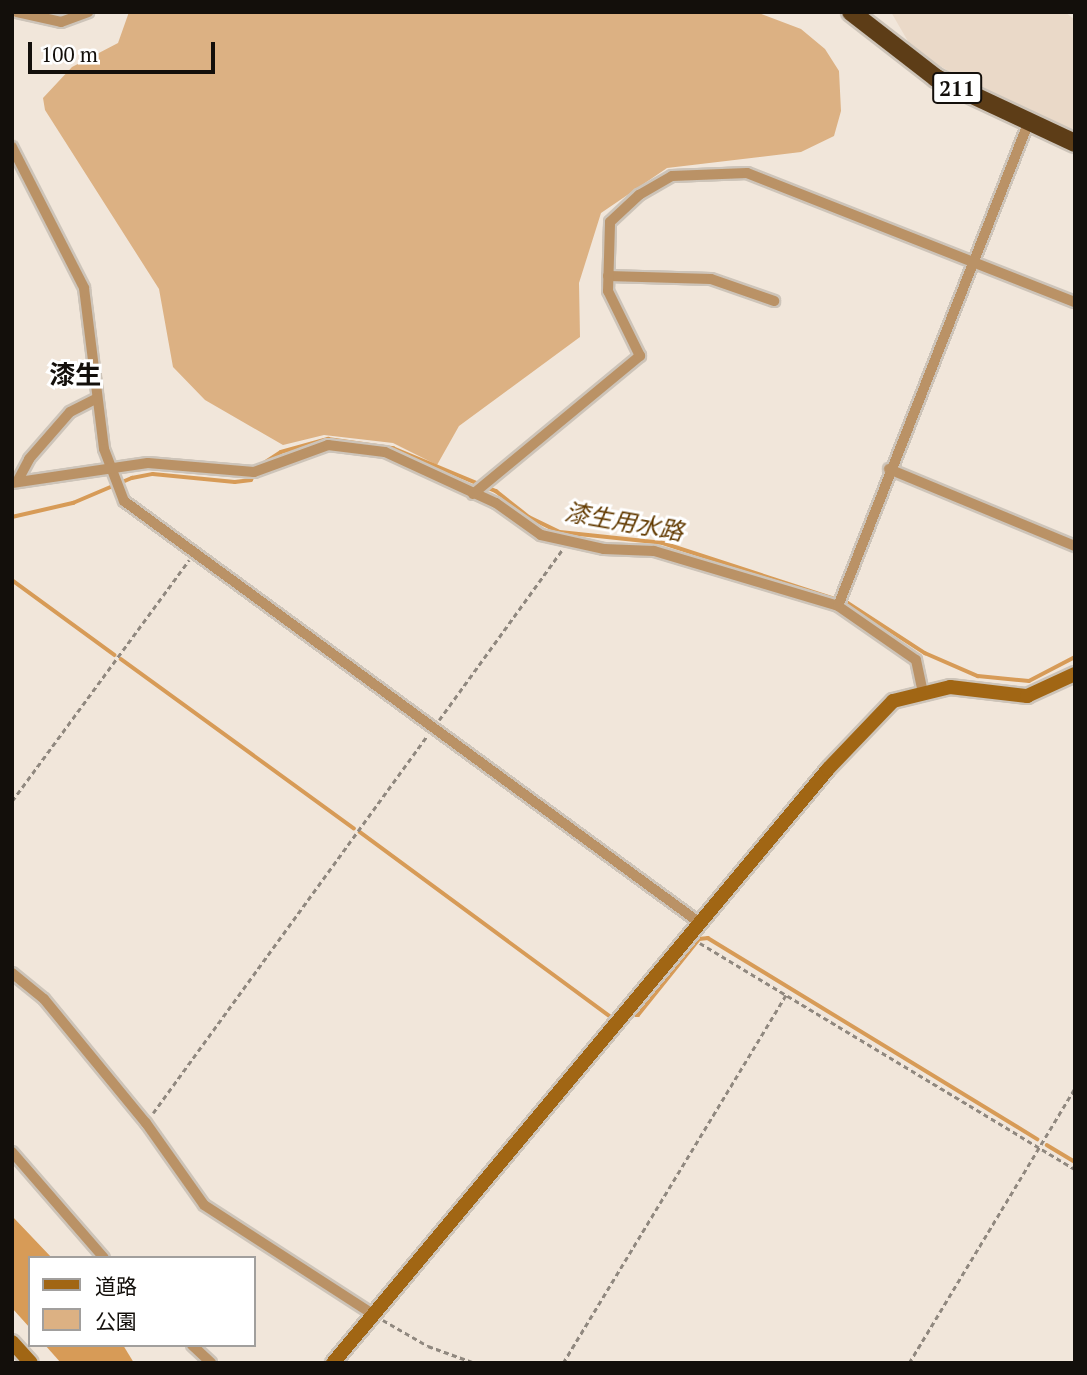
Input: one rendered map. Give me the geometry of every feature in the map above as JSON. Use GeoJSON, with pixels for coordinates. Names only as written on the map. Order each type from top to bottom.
{"type":"FeatureCollection","features":[{"type":"Feature","properties":{"kind":"highway","name":"211"},"geometry":{"type":"LineString","coordinates":[[850,12],[936,78],[1075,144]]}},
{"type":"Feature","properties":{"kind":"street"},"geometry":{"type":"LineString","coordinates":[[17,12],[61,22],[88,12]]}},
{"type":"Feature","properties":{"kind":"street"},"geometry":{"type":"LineString","coordinates":[[838,606],[889,469],[1028,124]]}},
{"type":"Feature","properties":{"kind":"street"},"geometry":{"type":"LineString","coordinates":[[12,147],[84,288],[97,398],[111,468],[124,501],[699,923]]}},
{"type":"Feature","properties":{"kind":"street"},"geometry":{"type":"LineString","coordinates":[[473,494],[640,356],[608,291],[610,222],[639,195],[671,176],[747,173],[971,264],[1075,302]]}},
{"type":"Feature","properties":{"kind":"street"},"geometry":{"type":"LineString","coordinates":[[608,276],[711,279],[774,301]]}},
{"type":"Feature","properties":{"kind":"street"},"geometry":{"type":"LineString","coordinates":[[15,482],[29,459],[71,412],[97,398]]}},
{"type":"Feature","properties":{"kind":"street"},"geometry":{"type":"LineString","coordinates":[[15,482],[111,468],[176,463],[254,472],[307,449],[342,446],[384,452],[473,494],[541,535],[567,544],[654,551],[838,606],[916,660],[923,692]]}},
{"type":"Feature","properties":{"kind":"street"},"geometry":{"type":"LineString","coordinates":[[889,469],[1075,546]]}},
{"type":"Feature","properties":{"kind":"street"},"geometry":{"type":"LineString","coordinates":[[333,1363],[371,1313],[828,769],[893,701],[950,687],[1027,696],[1075,674]]}},
{"type":"Feature","properties":{"kind":"street"},"geometry":{"type":"LineString","coordinates":[[12,973],[44,999],[146,1123],[204,1205],[371,1313]]}},
{"type":"Feature","properties":{"kind":"street"},"geometry":{"type":"LineString","coordinates":[[12,1152],[102,1256]]}},
{"type":"Feature","properties":{"kind":"street"},"geometry":{"type":"LineString","coordinates":[[12,1342],[31,1363]]}},
{"type":"Feature","properties":{"kind":"street"},"geometry":{"type":"LineString","coordinates":[[194,1347],[211,1363]]}},
{"type":"Feature","properties":{"kind":"path"},"geometry":{"type":"LineString","coordinates":[[146,1123],[567,544]]}},
{"type":"Feature","properties":{"kind":"path"},"geometry":{"type":"LineString","coordinates":[[12,801],[195,551]]}},
{"type":"Feature","properties":{"kind":"path"},"geometry":{"type":"LineString","coordinates":[[701,944],[1075,1169]]}},
{"type":"Feature","properties":{"kind":"path"},"geometry":{"type":"LineString","coordinates":[[563,1363],[786,995]]}},
{"type":"Feature","properties":{"kind":"path"},"geometry":{"type":"LineString","coordinates":[[909,1363],[1075,1088]]}},
{"type":"Feature","properties":{"kind":"path"},"geometry":{"type":"LineString","coordinates":[[371,1313],[428,1346],[475,1363]]}},
{"type":"Feature","properties":{"kind":"shaded area"},"geometry":{"type":"Polygon","coordinates":[[[891,12],[1065,12],[1075,20],[1075,132],[967,82],[913,50],[891,12]]]}},
{"type":"Feature","properties":{"kind":"shaded area"},"geometry":{"type":"Polygon","coordinates":[[[12,1216],[50,1256],[28,1256],[28,1326],[12,1308],[12,1216]]]}},
{"type":"Feature","properties":{"kind":"shaded area"},"geometry":{"type":"Polygon","coordinates":[[[47,1347],[124,1347],[134,1363],[61,1363],[47,1347]]]}},
{"type":"Feature","properties":{"kind":"green space"},"geometry":{"type":"Polygon","coordinates":[[[129,12],[756,12],[801,29],[825,49],[839,71],[841,111],[834,136],[801,152],[667,168],[601,213],[579,283],[580,337],[459,426],[437,465],[393,443],[324,435],[283,445],[205,400],[173,367],[159,289],[45,110],[43,98],[72,67],[118,43],[129,12]]]}},
{"type":"Feature","properties":{"kind":"waterway","name":"漆生用水路"},"geometry":{"type":"LineString","coordinates":[[258,467],[281,452],[328,439],[393,448],[496,491],[529,517],[560,532],[663,543],[848,603],[925,653],[978,676],[1029,681],[1075,657]]}},
{"type":"Feature","properties":{"kind":"waterway"},"geometry":{"type":"LineString","coordinates":[[12,517],[73,503],[132,478],[153,474],[235,482],[251,480],[254,474]]}},
{"type":"Feature","properties":{"kind":"waterway"},"geometry":{"type":"LineString","coordinates":[[12,580],[115,655]]}},
{"type":"Feature","properties":{"kind":"waterway"},"geometry":{"type":"LineString","coordinates":[[121,659],[354,828]]}},
{"type":"Feature","properties":{"kind":"waterway"},"geometry":{"type":"LineString","coordinates":[[360,832],[610,1016]]}},
{"type":"Feature","properties":{"kind":"waterway"},"geometry":{"type":"LineString","coordinates":[[629,1015],[638,1015],[699,939],[708,938],[1037,1139]]}},
{"type":"Feature","properties":{"kind":"waterway"},"geometry":{"type":"LineString","coordinates":[[1047,1145],[1075,1162]]}},
{"type":"Feature","properties":{"kind":"district","name":"漆生"},"geometry":{"type":"Point","coordinates":[75,375]}}]}
